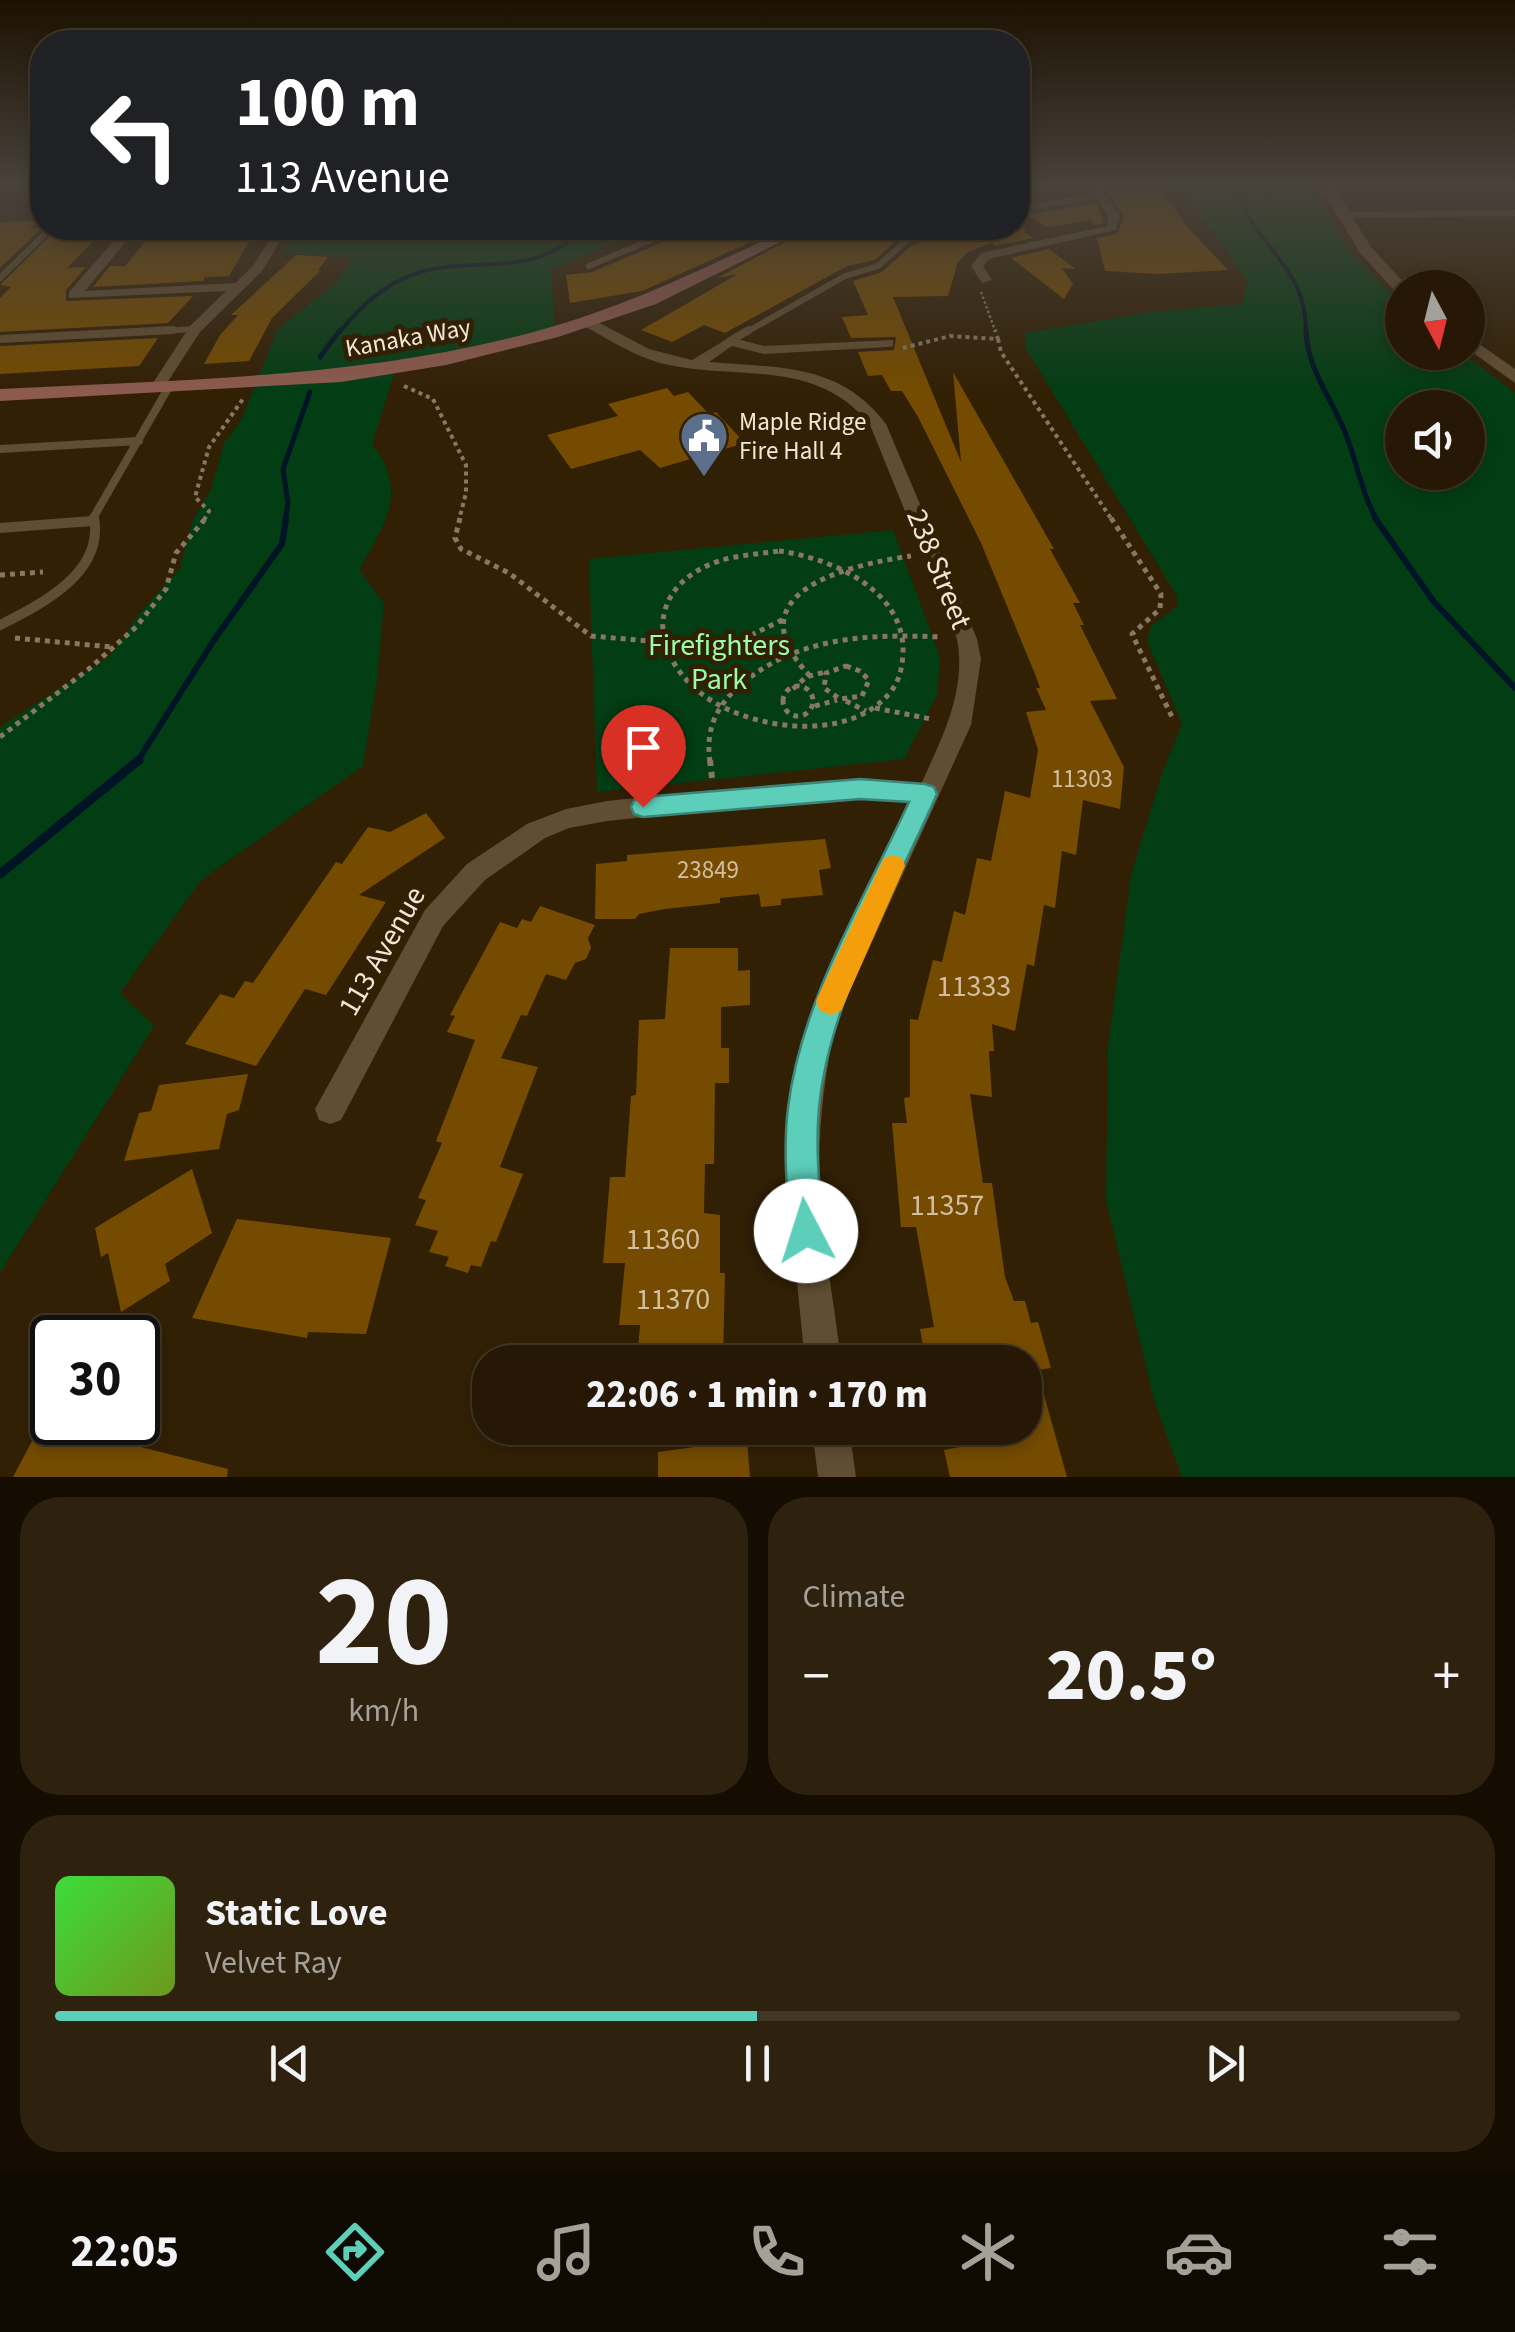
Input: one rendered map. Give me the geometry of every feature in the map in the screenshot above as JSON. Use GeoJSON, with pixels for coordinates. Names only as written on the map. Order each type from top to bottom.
{"type":"FeatureCollection","features":[{"type":"Feature","properties":{"kind":"main road","name":"Kanaka Way"},"geometry":{"type":"LineString","coordinates":[[0,395],[342,376],[390,368],[492,348],[587,322],[699,279],[747,255]]}},
{"type":"Feature","properties":{"kind":"street"},"geometry":{"type":"LineString","coordinates":[[108,255],[74,295],[236,287]]}},
{"type":"Feature","properties":{"kind":"street"},"geometry":{"type":"LineString","coordinates":[[164,386],[195,329],[258,268],[266,255]]}},
{"type":"Feature","properties":{"kind":"street"},"geometry":{"type":"LineString","coordinates":[[986,280],[978,266],[990,255]]}},
{"type":"Feature","properties":{"kind":"street","name":"238 Street"},"geometry":{"type":"LineString","coordinates":[[587,322],[650,355],[784,373],[825,383],[862,403],[878,424],[967,639],[971,660],[960,725],[822,1020],[812,1057],[804,1106],[802,1198],[821,1345]]}},
{"type":"Feature","properties":{"kind":"street"},"geometry":{"type":"LineString","coordinates":[[696,364],[730,341],[758,350],[888,343]]}},
{"type":"Feature","properties":{"kind":"street"},"geometry":{"type":"LineString","coordinates":[[1485,354],[1515,378]]}},
{"type":"Feature","properties":{"kind":"street","name":"113 Avenue"},"geometry":{"type":"LineString","coordinates":[[330,1109],[434,918],[476,872],[511,846],[566,819],[607,810],[860,789],[925,794]]}},
{"type":"Feature","properties":{"kind":"street"},"geometry":{"type":"LineString","coordinates":[[833,1445],[837,1477]]}},
{"type":"Feature","properties":{"kind":"lane"},"geometry":{"type":"LineString","coordinates":[[0,278],[24,255]]}},
{"type":"Feature","properties":{"kind":"lane"},"geometry":{"type":"LineString","coordinates":[[589,266],[615,255]]}},
{"type":"Feature","properties":{"kind":"lane"},"geometry":{"type":"LineString","coordinates":[[730,341],[845,276],[878,266],[890,255]]}},
{"type":"Feature","properties":{"kind":"lane"},"geometry":{"type":"LineString","coordinates":[[0,339],[195,329]]}},
{"type":"Feature","properties":{"kind":"lane"},"geometry":{"type":"LineString","coordinates":[[92,522],[139,441],[164,386]]}},
{"type":"Feature","properties":{"kind":"lane"},"geometry":{"type":"LineString","coordinates":[[0,448],[139,441]]}},
{"type":"Feature","properties":{"kind":"lane"},"geometry":{"type":"LineString","coordinates":[[0,528],[92,522]]}},
{"type":"Feature","properties":{"kind":"lane"},"geometry":{"type":"LineString","coordinates":[[0,625],[45,604],[67,586],[90,556],[96,538],[92,522]]}},
{"type":"Feature","properties":{"kind":"path"},"geometry":{"type":"LineString","coordinates":[[986,280],[982,294],[1001,352],[1161,594],[1160,608],[1132,634],[1172,717]]}},
{"type":"Feature","properties":{"kind":"path"},"geometry":{"type":"LineString","coordinates":[[888,343],[912,348],[951,336],[998,340]]}},
{"type":"Feature","properties":{"kind":"path"},"geometry":{"type":"LineString","coordinates":[[390,368],[398,382],[434,399],[466,465],[466,493],[455,538],[461,549],[509,573],[591,636],[662,642]]}},
{"type":"Feature","properties":{"kind":"path"},"geometry":{"type":"LineString","coordinates":[[0,737],[112,647],[166,589],[174,554],[202,527],[208,512],[195,497],[209,448],[244,396]]}},
{"type":"Feature","properties":{"kind":"path"},"geometry":{"type":"LineString","coordinates":[[874,708],[898,682],[904,662],[902,634],[886,604],[842,569],[792,552],[740,555],[703,565],[673,591],[663,610],[663,651],[670,666],[699,695],[754,721],[806,727],[874,708],[931,719]]}},
{"type":"Feature","properties":{"kind":"path"},"geometry":{"type":"LineString","coordinates":[[663,651],[726,648],[784,619],[800,592],[814,581],[842,569],[911,556]]}},
{"type":"Feature","properties":{"kind":"path"},"geometry":{"type":"LineString","coordinates":[[0,575],[44,572]]}},
{"type":"Feature","properties":{"kind":"path"},"geometry":{"type":"LineString","coordinates":[[784,619],[791,655],[810,676]]}},
{"type":"Feature","properties":{"kind":"path"},"geometry":{"type":"LineString","coordinates":[[714,800],[708,752],[710,732],[720,705],[755,672],[791,655],[844,638],[902,634],[941,637]]}},
{"type":"Feature","properties":{"kind":"path"},"geometry":{"type":"LineString","coordinates":[[0,637],[112,647]]}},
{"type":"Feature","properties":{"kind":"path"},"geometry":{"type":"LineString","coordinates":[[853,668],[869,680],[862,696],[815,706],[803,714],[786,711],[781,698],[810,676],[828,672],[853,668]]}},
{"type":"Feature","properties":{"kind":"path"},"geometry":{"type":"LineString","coordinates":[[828,672],[823,678],[824,688],[866,710]]}},
{"type":"Feature","properties":{"kind":"path"},"geometry":{"type":"LineString","coordinates":[[792,689],[809,691],[816,698],[815,706]]}},
{"type":"Feature","properties":{"kind":"green space"},"geometry":{"type":"Polygon","coordinates":[[[309,255],[585,255],[556,267],[551,274],[551,333],[396,368],[372,444],[390,477],[389,508],[359,570],[384,603],[363,766],[201,880],[120,993],[154,1026],[0,1273],[0,727],[110,656],[139,614],[180,568],[192,522],[211,489],[224,443],[241,420],[278,329],[339,280],[353,258],[309,255]]]}},
{"type":"Feature","properties":{"kind":"green space"},"geometry":{"type":"Polygon","coordinates":[[[1229,255],[1353,255],[1385,287],[1385,370],[1485,370],[1515,393],[1515,1477],[1182,1477],[1154,1400],[1106,1200],[1108,1047],[1131,875],[1162,773],[1182,724],[1147,641],[1151,626],[1178,606],[1177,596],[1025,347],[1025,333],[1151,312],[1243,304],[1247,280],[1229,255]]]}},
{"type":"Feature","properties":{"kind":"green space","name":"Firefighters Park"},"geometry":{"type":"Polygon","coordinates":[[[893,530],[940,657],[937,695],[904,759],[597,792],[589,559],[893,530]]]}},
{"type":"Feature","properties":{"kind":"building"},"geometry":{"type":"Polygon","coordinates":[[[0,255],[14,255],[0,268],[0,255]]]}},
{"type":"Feature","properties":{"kind":"building"},"geometry":{"type":"Polygon","coordinates":[[[31,255],[80,255],[67,268],[86,267],[66,290],[66,301],[193,296],[168,323],[0,332],[0,298],[11,287],[0,285],[31,255]]]}},
{"type":"Feature","properties":{"kind":"building"},"geometry":{"type":"Polygon","coordinates":[[[134,255],[241,255],[229,276],[93,287],[110,266],[125,266],[134,255]]]}},
{"type":"Feature","properties":{"kind":"building"},"geometry":{"type":"Polygon","coordinates":[[[296,255],[328,257],[321,270],[272,318],[249,361],[204,364],[220,335],[238,315],[231,315],[296,255]]]}},
{"type":"Feature","properties":{"kind":"building"},"geometry":{"type":"Polygon","coordinates":[[[632,255],[722,255],[642,291],[570,303],[566,275],[592,272],[632,255]]]}},
{"type":"Feature","properties":{"kind":"building"},"geometry":{"type":"Polygon","coordinates":[[[761,255],[880,255],[875,260],[847,266],[725,333],[704,325],[672,342],[641,330],[738,274],[717,278],[761,255]]]}},
{"type":"Feature","properties":{"kind":"building"},"geometry":{"type":"Polygon","coordinates":[[[901,255],[965,255],[958,262],[948,296],[893,297],[961,462],[953,372],[1054,549],[1050,549],[1080,603],[1073,603],[1084,625],[1080,625],[1117,699],[1090,701],[1124,767],[1120,809],[1083,800],[1076,855],[1062,851],[1055,908],[1044,905],[1034,966],[1027,964],[1015,1031],[992,1024],[992,1097],[970,1094],[983,1183],[992,1183],[1005,1277],[1014,1301],[1025,1301],[1031,1323],[1038,1322],[1051,1368],[1042,1369],[1042,1345],[923,1345],[920,1329],[934,1327],[916,1227],[901,1227],[892,1123],[907,1123],[904,1098],[910,1097],[910,1019],[918,1020],[933,960],[942,962],[954,911],[965,915],[977,858],[991,861],[1005,791],[1030,798],[1038,750],[1026,712],[1046,710],[981,543],[918,417],[902,391],[891,391],[882,375],[868,376],[858,352],[894,350],[896,337],[851,338],[842,317],[868,315],[853,281],[882,272],[901,255]]]}},
{"type":"Feature","properties":{"kind":"building"},"geometry":{"type":"Polygon","coordinates":[[[1057,255],[1076,269],[1062,268],[1073,284],[1064,299],[1011,258],[1057,255]]]}},
{"type":"Feature","properties":{"kind":"building"},"geometry":{"type":"Polygon","coordinates":[[[1101,255],[1214,255],[1228,270],[1157,274],[1105,271],[1101,255]]]}},
{"type":"Feature","properties":{"kind":"building"},"geometry":{"type":"Polygon","coordinates":[[[158,338],[139,366],[0,374],[0,346],[158,338]]]}},
{"type":"Feature","properties":{"kind":"building"},"geometry":{"type":"Polygon","coordinates":[[[667,388],[674,396],[688,392],[709,414],[716,412],[745,443],[660,468],[640,450],[571,469],[547,435],[618,416],[608,404],[667,388]]]}},
{"type":"Feature","properties":{"kind":"building"},"geometry":{"type":"Polygon","coordinates":[[[426,813],[445,838],[359,895],[386,902],[326,995],[305,989],[256,1066],[185,1044],[220,994],[234,998],[245,981],[253,983],[336,862],[342,864],[368,827],[390,832],[426,813]]]}},
{"type":"Feature","properties":{"kind":"building"},"geometry":{"type":"Polygon","coordinates":[[[825,839],[831,868],[819,870],[823,895],[781,899],[781,905],[761,907],[759,894],[720,898],[720,903],[665,909],[639,914],[635,919],[595,919],[596,864],[627,861],[627,855],[825,839]]]}},
{"type":"Feature","properties":{"kind":"building"},"geometry":{"type":"Polygon","coordinates":[[[540,906],[595,925],[588,938],[591,948],[586,959],[575,963],[566,980],[546,974],[527,1016],[521,1015],[501,1058],[538,1067],[500,1167],[523,1174],[496,1242],[491,1241],[481,1267],[471,1265],[468,1273],[445,1266],[449,1257],[429,1252],[438,1231],[415,1225],[426,1200],[418,1198],[442,1143],[436,1141],[475,1040],[447,1032],[455,1016],[450,1015],[500,922],[517,928],[522,919],[531,922],[540,906]]]}},
{"type":"Feature","properties":{"kind":"building"},"geometry":{"type":"Polygon","coordinates":[[[670,948],[738,948],[738,971],[750,970],[750,1005],[721,1007],[721,1048],[729,1048],[729,1083],[715,1083],[714,1164],[705,1164],[704,1213],[720,1215],[720,1273],[725,1273],[723,1345],[638,1345],[640,1325],[619,1325],[625,1263],[603,1263],[610,1177],[625,1177],[631,1096],[636,1095],[639,1020],[665,1019],[670,948]]]}},
{"type":"Feature","properties":{"kind":"building"},"geometry":{"type":"Polygon","coordinates":[[[248,1074],[239,1110],[227,1114],[219,1149],[124,1161],[139,1113],[151,1111],[159,1085],[248,1074]]]}},
{"type":"Feature","properties":{"kind":"building"},"geometry":{"type":"Polygon","coordinates":[[[192,1169],[212,1233],[165,1264],[170,1281],[121,1312],[108,1253],[101,1257],[95,1228],[192,1169]]]}},
{"type":"Feature","properties":{"kind":"building"},"geometry":{"type":"Polygon","coordinates":[[[237,1219],[391,1238],[366,1334],[308,1332],[307,1338],[192,1318],[237,1219]]]}},
{"type":"Feature","properties":{"kind":"building"},"geometry":{"type":"Polygon","coordinates":[[[1042,1388],[1067,1477],[950,1477],[944,1450],[1042,1445],[1042,1388]]]}},
{"type":"Feature","properties":{"kind":"building"},"geometry":{"type":"Polygon","coordinates":[[[30,1445],[133,1445],[228,1469],[227,1477],[13,1477],[30,1445]]]}},
{"type":"Feature","properties":{"kind":"building"},"geometry":{"type":"Polygon","coordinates":[[[747,1445],[750,1477],[658,1477],[658,1452],[747,1445]]]}},
{"type":"Feature","properties":{"kind":"waterway"},"geometry":{"type":"LineString","coordinates":[[339,333],[368,301],[404,278],[432,269],[513,262],[544,255]]}},
{"type":"Feature","properties":{"kind":"waterway"},"geometry":{"type":"LineString","coordinates":[[1276,255],[1298,289],[1306,333]]}},
{"type":"Feature","properties":{"kind":"waterway"},"geometry":{"type":"LineString","coordinates":[[320,357],[340,330]]}},
{"type":"Feature","properties":{"kind":"waterway"},"geometry":{"type":"LineString","coordinates":[[1306,330],[1315,370],[1345,432],[1377,520]]}},
{"type":"Feature","properties":{"kind":"waterway"},"geometry":{"type":"LineString","coordinates":[[285,520],[288,503],[283,469],[310,392]]}},
{"type":"Feature","properties":{"kind":"waterway"},"geometry":{"type":"LineString","coordinates":[[137,761],[214,640],[282,544],[286,518]]}},
{"type":"Feature","properties":{"kind":"waterway"},"geometry":{"type":"LineString","coordinates":[[1375,518],[1434,602],[1515,688]]}},
{"type":"Feature","properties":{"kind":"waterway"},"geometry":{"type":"LineString","coordinates":[[0,874],[137,761]]}},
{"type":"Feature","properties":{"kind":"slow traffic"},"geometry":{"type":"LineString","coordinates":[[831,1001],[893,866]]}},
{"type":"Feature","properties":{"kind":"place","name":"Maple Ridge Fire Hall 4"},"geometry":{"type":"Point","coordinates":[704,478]}},
{"type":"Feature","properties":{"kind":"route"},"geometry":{"type":"LineString","coordinates":[[643,807],[860,789],[925,794],[822,1020],[804,1106],[801,1151],[806,1231]]}}]}
